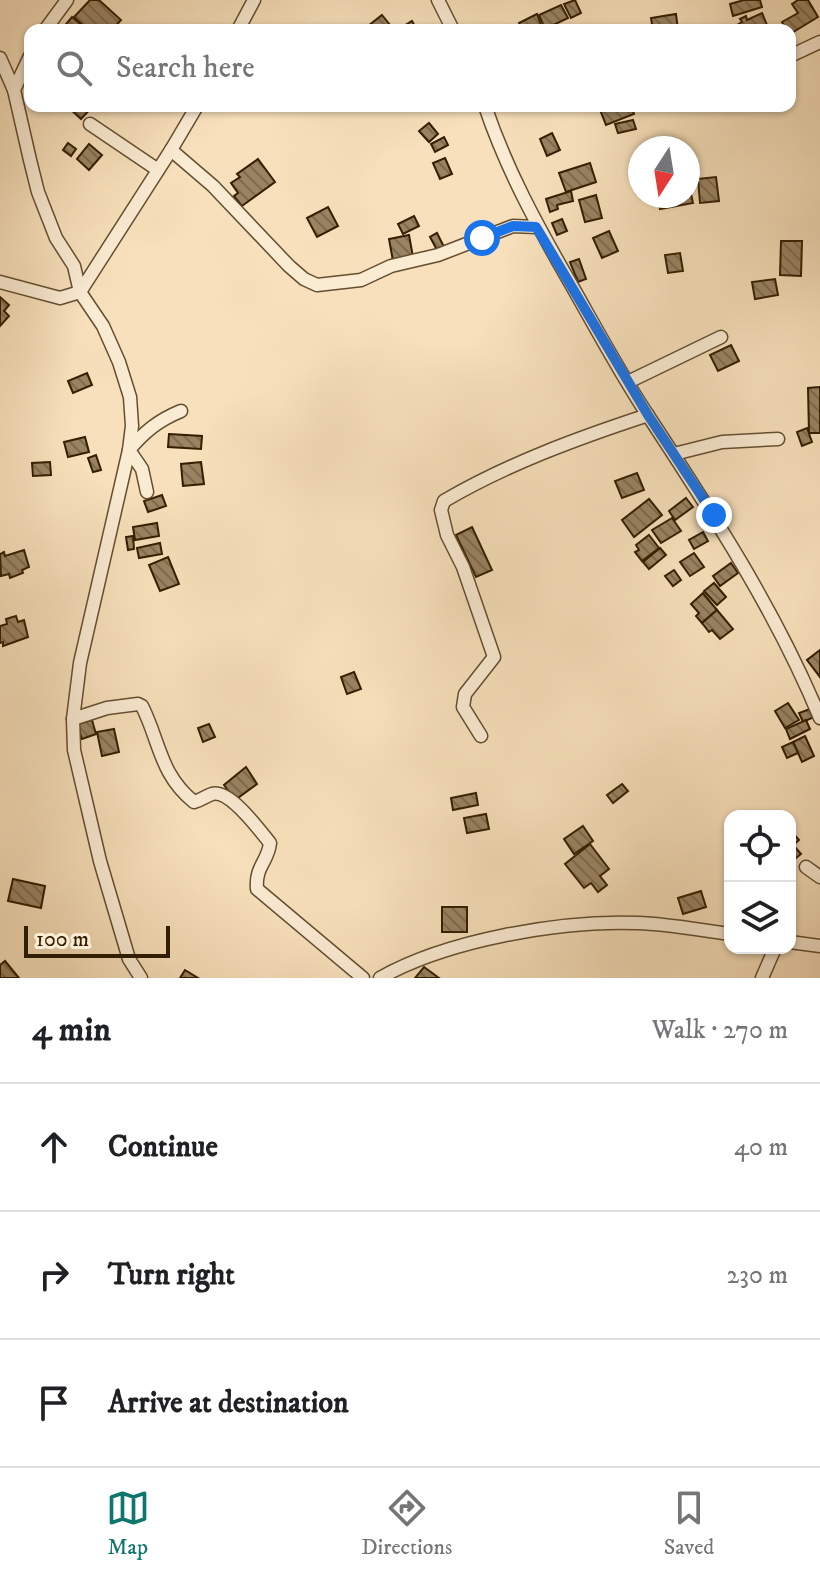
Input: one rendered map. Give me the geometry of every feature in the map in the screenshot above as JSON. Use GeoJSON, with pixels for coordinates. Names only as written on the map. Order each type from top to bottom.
{"type":"FeatureCollection","features":[{"type":"Feature","properties":{"kind":"street"},"geometry":{"type":"LineString","coordinates":[[49,24],[67,0]]}},
{"type":"Feature","properties":{"kind":"street"},"geometry":{"type":"LineString","coordinates":[[241,24],[254,0]]}},
{"type":"Feature","properties":{"kind":"street"},"geometry":{"type":"LineString","coordinates":[[438,0],[450,24]]}},
{"type":"Feature","properties":{"kind":"street"},"geometry":{"type":"LineString","coordinates":[[796,53],[820,42]]}},
{"type":"Feature","properties":{"kind":"street"},"geometry":{"type":"LineString","coordinates":[[0,58],[14,90],[38,192],[56,238],[74,266],[80,292],[103,326],[130,397],[132,426],[129,450],[80,663],[73,719],[74,750],[100,861],[129,959],[141,978]]}},
{"type":"Feature","properties":{"kind":"street"},"geometry":{"type":"LineString","coordinates":[[14,90],[24,69]]}},
{"type":"Feature","properties":{"kind":"street"},"geometry":{"type":"LineString","coordinates":[[0,282],[60,298],[80,292],[193,112]]}},
{"type":"Feature","properties":{"kind":"street"},"geometry":{"type":"LineString","coordinates":[[487,112],[500,151],[536,227],[648,415],[714,515],[807,687],[820,718]]}},
{"type":"Feature","properties":{"kind":"street"},"geometry":{"type":"LineString","coordinates":[[90,124],[158,170]]}},
{"type":"Feature","properties":{"kind":"street"},"geometry":{"type":"LineString","coordinates":[[171,150],[213,186],[297,273],[317,285],[361,280],[391,266],[438,255],[513,226],[536,227]]}},
{"type":"Feature","properties":{"kind":"street"},"geometry":{"type":"LineString","coordinates":[[628,382],[721,337]]}},
{"type":"Feature","properties":{"kind":"street"},"geometry":{"type":"LineString","coordinates":[[129,450],[145,431],[181,411]]}},
{"type":"Feature","properties":{"kind":"street"},"geometry":{"type":"LineString","coordinates":[[481,736],[463,707],[465,694],[494,657],[463,567],[447,535],[441,510],[444,501],[556,448],[648,415]]}},
{"type":"Feature","properties":{"kind":"street"},"geometry":{"type":"LineString","coordinates":[[674,454],[722,442],[778,439]]}},
{"type":"Feature","properties":{"kind":"street"},"geometry":{"type":"LineString","coordinates":[[129,450],[142,469],[147,492]]}},
{"type":"Feature","properties":{"kind":"street"},"geometry":{"type":"LineString","coordinates":[[73,719],[107,708],[142,706],[168,774],[184,794],[194,802],[220,794],[244,811],[270,843],[269,851],[259,867],[257,889],[363,978]]}},
{"type":"Feature","properties":{"kind":"street"},"geometry":{"type":"LineString","coordinates":[[806,867],[820,877]]}},
{"type":"Feature","properties":{"kind":"street"},"geometry":{"type":"LineString","coordinates":[[380,978],[456,946],[542,931],[635,923],[724,933]]}},
{"type":"Feature","properties":{"kind":"street"},"geometry":{"type":"LineString","coordinates":[[796,943],[820,946]]}},
{"type":"Feature","properties":{"kind":"street"},"geometry":{"type":"LineString","coordinates":[[762,978],[772,954]]}},
{"type":"Feature","properties":{"kind":"building"},"geometry":{"type":"Polygon","coordinates":[[[90,0],[99,0],[121,20],[117,24],[82,24],[74,17],[90,0]]]}},
{"type":"Feature","properties":{"kind":"building"},"geometry":{"type":"Polygon","coordinates":[[[575,0],[581,13],[571,18],[564,4],[575,0]]]}},
{"type":"Feature","properties":{"kind":"building"},"geometry":{"type":"Polygon","coordinates":[[[760,0],[762,7],[733,16],[730,4],[760,0]]]}},
{"type":"Feature","properties":{"kind":"building"},"geometry":{"type":"Polygon","coordinates":[[[798,0],[808,0],[818,17],[796,30],[796,24],[783,24],[798,13],[792,4],[798,0]]]}},
{"type":"Feature","properties":{"kind":"building"},"geometry":{"type":"Polygon","coordinates":[[[561,5],[568,18],[555,24],[543,24],[539,15],[561,5]]]}},
{"type":"Feature","properties":{"kind":"building"},"geometry":{"type":"Polygon","coordinates":[[[762,13],[767,24],[739,24],[746,16],[747,20],[762,13]]]}},
{"type":"Feature","properties":{"kind":"building"},"geometry":{"type":"Polygon","coordinates":[[[537,14],[541,24],[519,24],[537,14]]]}},
{"type":"Feature","properties":{"kind":"building"},"geometry":{"type":"Polygon","coordinates":[[[676,14],[677,24],[652,24],[651,18],[676,14]]]}},
{"type":"Feature","properties":{"kind":"building"},"geometry":{"type":"Polygon","coordinates":[[[382,15],[389,24],[371,24],[382,15]]]}},
{"type":"Feature","properties":{"kind":"building"},"geometry":{"type":"Polygon","coordinates":[[[72,17],[80,24],[66,24],[72,17]]]}},
{"type":"Feature","properties":{"kind":"building"},"geometry":{"type":"Polygon","coordinates":[[[73,112],[87,112],[81,119],[73,112]]]}},
{"type":"Feature","properties":{"kind":"building"},"geometry":{"type":"Polygon","coordinates":[[[601,112],[633,112],[634,114],[606,125],[601,112]]]}},
{"type":"Feature","properties":{"kind":"building"},"geometry":{"type":"Polygon","coordinates":[[[633,120],[636,129],[618,133],[615,124],[633,120]]]}},
{"type":"Feature","properties":{"kind":"building"},"geometry":{"type":"Polygon","coordinates":[[[429,123],[438,134],[429,142],[419,131],[429,123]]]}},
{"type":"Feature","properties":{"kind":"building"},"geometry":{"type":"Polygon","coordinates":[[[552,133],[560,150],[547,156],[540,139],[552,133]]]}},
{"type":"Feature","properties":{"kind":"building"},"geometry":{"type":"Polygon","coordinates":[[[444,137],[448,145],[435,152],[431,144],[444,137]]]}},
{"type":"Feature","properties":{"kind":"building"},"geometry":{"type":"Polygon","coordinates":[[[68,143],[76,149],[71,156],[63,150],[68,143]]]}},
{"type":"Feature","properties":{"kind":"building"},"geometry":{"type":"Polygon","coordinates":[[[89,144],[102,155],[89,170],[77,159],[89,144]]]}},
{"type":"Feature","properties":{"kind":"building"},"geometry":{"type":"Polygon","coordinates":[[[445,158],[452,174],[440,179],[433,163],[445,158]]]}},
{"type":"Feature","properties":{"kind":"building"},"geometry":{"type":"Polygon","coordinates":[[[258,159],[275,182],[242,206],[234,196],[238,193],[231,183],[240,177],[237,174],[258,159]]]}},
{"type":"Feature","properties":{"kind":"building"},"geometry":{"type":"Polygon","coordinates":[[[590,163],[596,182],[566,192],[559,173],[590,163]]]}},
{"type":"Feature","properties":{"kind":"building"},"geometry":{"type":"Polygon","coordinates":[[[716,177],[719,201],[700,203],[700,179],[716,177]]]}},
{"type":"Feature","properties":{"kind":"building"},"geometry":{"type":"Polygon","coordinates":[[[571,191],[573,201],[557,205],[558,209],[550,212],[546,199],[571,191]]]}},
{"type":"Feature","properties":{"kind":"building"},"geometry":{"type":"Polygon","coordinates":[[[596,195],[602,218],[585,222],[579,200],[596,195]]]}},
{"type":"Feature","properties":{"kind":"building"},"geometry":{"type":"Polygon","coordinates":[[[328,207],[338,226],[317,237],[307,218],[328,207]]]}},
{"type":"Feature","properties":{"kind":"building"},"geometry":{"type":"Polygon","coordinates":[[[414,216],[419,226],[403,234],[398,224],[414,216]]]}},
{"type":"Feature","properties":{"kind":"building"},"geometry":{"type":"Polygon","coordinates":[[[562,219],[567,231],[557,235],[552,223],[562,219]]]}},
{"type":"Feature","properties":{"kind":"building"},"geometry":{"type":"Polygon","coordinates":[[[609,231],[618,251],[602,258],[593,238],[609,231]]]}},
{"type":"Feature","properties":{"kind":"building"},"geometry":{"type":"Polygon","coordinates":[[[437,233],[445,249],[438,252],[430,237],[437,233]]]}},
{"type":"Feature","properties":{"kind":"building"},"geometry":{"type":"Polygon","coordinates":[[[409,235],[413,257],[393,261],[389,239],[409,235]]]}},
{"type":"Feature","properties":{"kind":"building"},"geometry":{"type":"Polygon","coordinates":[[[781,241],[802,241],[801,276],[780,275],[781,241]]]}},
{"type":"Feature","properties":{"kind":"building"},"geometry":{"type":"Polygon","coordinates":[[[680,253],[683,271],[668,273],[665,255],[680,253]]]}},
{"type":"Feature","properties":{"kind":"building"},"geometry":{"type":"Polygon","coordinates":[[[579,259],[586,279],[578,282],[570,262],[579,259]]]}},
{"type":"Feature","properties":{"kind":"building"},"geometry":{"type":"Polygon","coordinates":[[[775,279],[778,295],[755,299],[752,282],[775,279]]]}},
{"type":"Feature","properties":{"kind":"building"},"geometry":{"type":"Polygon","coordinates":[[[0,297],[9,305],[4,311],[9,316],[0,326],[0,297]]]}},
{"type":"Feature","properties":{"kind":"building"},"geometry":{"type":"Polygon","coordinates":[[[731,345],[739,361],[718,371],[710,355],[731,345]]]}},
{"type":"Feature","properties":{"kind":"building"},"geometry":{"type":"Polygon","coordinates":[[[87,373],[92,385],[73,393],[68,381],[87,373]]]}},
{"type":"Feature","properties":{"kind":"building"},"geometry":{"type":"Polygon","coordinates":[[[820,387],[820,433],[809,433],[808,388],[820,387]]]}},
{"type":"Feature","properties":{"kind":"building"},"geometry":{"type":"Polygon","coordinates":[[[807,428],[812,442],[802,446],[797,432],[807,428]]]}},
{"type":"Feature","properties":{"kind":"building"},"geometry":{"type":"Polygon","coordinates":[[[169,434],[202,436],[201,449],[168,447],[169,434]]]}},
{"type":"Feature","properties":{"kind":"building"},"geometry":{"type":"Polygon","coordinates":[[[85,437],[89,452],[68,457],[64,442],[85,437]]]}},
{"type":"Feature","properties":{"kind":"building"},"geometry":{"type":"Polygon","coordinates":[[[96,455],[101,470],[93,472],[88,458],[96,455]]]}},
{"type":"Feature","properties":{"kind":"building"},"geometry":{"type":"Polygon","coordinates":[[[50,462],[51,475],[33,476],[32,463],[50,462]]]}},
{"type":"Feature","properties":{"kind":"building"},"geometry":{"type":"Polygon","coordinates":[[[201,462],[204,484],[183,486],[181,464],[201,462]]]}},
{"type":"Feature","properties":{"kind":"building"},"geometry":{"type":"Polygon","coordinates":[[[637,473],[644,490],[622,498],[615,481],[637,473]]]}},
{"type":"Feature","properties":{"kind":"building"},"geometry":{"type":"Polygon","coordinates":[[[162,495],[166,506],[148,512],[144,501],[162,495]]]}},
{"type":"Feature","properties":{"kind":"building"},"geometry":{"type":"Polygon","coordinates":[[[686,498],[693,507],[675,520],[669,511],[686,498]]]}},
{"type":"Feature","properties":{"kind":"building"},"geometry":{"type":"Polygon","coordinates":[[[649,499],[662,515],[634,537],[622,520],[649,499]]]}},
{"type":"Feature","properties":{"kind":"building"},"geometry":{"type":"Polygon","coordinates":[[[672,518],[681,531],[661,543],[652,530],[672,518]]]}},
{"type":"Feature","properties":{"kind":"building"},"geometry":{"type":"Polygon","coordinates":[[[157,523],[159,536],[135,540],[133,527],[157,523]]]}},
{"type":"Feature","properties":{"kind":"building"},"geometry":{"type":"Polygon","coordinates":[[[472,527],[492,570],[476,577],[456,535],[472,527]]]}},
{"type":"Feature","properties":{"kind":"building"},"geometry":{"type":"Polygon","coordinates":[[[703,532],[708,541],[694,549],[689,540],[703,532]]]}},
{"type":"Feature","properties":{"kind":"building"},"geometry":{"type":"Polygon","coordinates":[[[649,535],[659,548],[642,561],[635,552],[639,550],[636,545],[649,535]]]}},
{"type":"Feature","properties":{"kind":"building"},"geometry":{"type":"Polygon","coordinates":[[[133,536],[134,549],[128,550],[126,537],[133,536]]]}},
{"type":"Feature","properties":{"kind":"building"},"geometry":{"type":"Polygon","coordinates":[[[160,543],[162,554],[139,558],[137,548],[160,543]]]}},
{"type":"Feature","properties":{"kind":"building"},"geometry":{"type":"Polygon","coordinates":[[[660,548],[666,555],[649,569],[643,562],[660,548]]]}},
{"type":"Feature","properties":{"kind":"building"},"geometry":{"type":"Polygon","coordinates":[[[24,550],[29,567],[10,578],[9,574],[1,576],[0,554],[4,552],[5,556],[24,550]]]}},
{"type":"Feature","properties":{"kind":"building"},"geometry":{"type":"Polygon","coordinates":[[[694,553],[704,567],[690,576],[680,562],[694,553]]]}},
{"type":"Feature","properties":{"kind":"building"},"geometry":{"type":"Polygon","coordinates":[[[168,557],[179,584],[160,591],[149,565],[168,557]]]}},
{"type":"Feature","properties":{"kind":"building"},"geometry":{"type":"Polygon","coordinates":[[[731,563],[738,573],[720,586],[713,576],[731,563]]]}},
{"type":"Feature","properties":{"kind":"building"},"geometry":{"type":"Polygon","coordinates":[[[674,570],[681,580],[673,586],[665,576],[674,570]]]}},
{"type":"Feature","properties":{"kind":"building"},"geometry":{"type":"Polygon","coordinates":[[[714,583],[726,597],[717,605],[704,591],[714,583]]]}},
{"type":"Feature","properties":{"kind":"building"},"geometry":{"type":"Polygon","coordinates":[[[703,593],[717,610],[702,623],[696,616],[699,613],[691,604],[703,593]]]}},
{"type":"Feature","properties":{"kind":"building"},"geometry":{"type":"Polygon","coordinates":[[[717,610],[733,629],[720,639],[702,623],[717,610]]]}},
{"type":"Feature","properties":{"kind":"building"},"geometry":{"type":"Polygon","coordinates":[[[16,616],[18,622],[24,620],[28,637],[3,646],[3,642],[0,643],[0,626],[7,624],[6,619],[16,616]]]}},
{"type":"Feature","properties":{"kind":"building"},"geometry":{"type":"Polygon","coordinates":[[[820,650],[820,677],[807,660],[820,650]]]}},
{"type":"Feature","properties":{"kind":"building"},"geometry":{"type":"Polygon","coordinates":[[[354,672],[361,689],[347,694],[341,677],[354,672]]]}},
{"type":"Feature","properties":{"kind":"building"},"geometry":{"type":"Polygon","coordinates":[[[788,703],[799,720],[785,728],[775,711],[788,703]]]}},
{"type":"Feature","properties":{"kind":"building"},"geometry":{"type":"Polygon","coordinates":[[[810,709],[814,717],[803,722],[799,713],[810,709]]]}},
{"type":"Feature","properties":{"kind":"building"},"geometry":{"type":"Polygon","coordinates":[[[92,720],[96,734],[82,739],[77,724],[92,720]]]}},
{"type":"Feature","properties":{"kind":"building"},"geometry":{"type":"Polygon","coordinates":[[[806,720],[810,729],[790,739],[786,729],[806,720]]]}},
{"type":"Feature","properties":{"kind":"building"},"geometry":{"type":"Polygon","coordinates":[[[209,724],[215,737],[203,742],[198,728],[209,724]]]}},
{"type":"Feature","properties":{"kind":"building"},"geometry":{"type":"Polygon","coordinates":[[[114,729],[119,752],[102,756],[97,732],[114,729]]]}},
{"type":"Feature","properties":{"kind":"building"},"geometry":{"type":"Polygon","coordinates":[[[805,736],[814,756],[802,762],[793,742],[805,736]]]}},
{"type":"Feature","properties":{"kind":"building"},"geometry":{"type":"Polygon","coordinates":[[[793,742],[798,753],[787,758],[782,747],[793,742]]]}},
{"type":"Feature","properties":{"kind":"building"},"geometry":{"type":"Polygon","coordinates":[[[246,767],[257,784],[235,800],[224,785],[246,767]]]}},
{"type":"Feature","properties":{"kind":"building"},"geometry":{"type":"Polygon","coordinates":[[[622,784],[628,791],[613,803],[607,795],[622,784]]]}},
{"type":"Feature","properties":{"kind":"building"},"geometry":{"type":"Polygon","coordinates":[[[476,793],[478,805],[453,810],[451,798],[476,793]]]}},
{"type":"Feature","properties":{"kind":"building"},"geometry":{"type":"Polygon","coordinates":[[[486,814],[489,829],[467,833],[464,818],[486,814]]]}},
{"type":"Feature","properties":{"kind":"building"},"geometry":{"type":"Polygon","coordinates":[[[583,826],[593,841],[574,854],[564,839],[583,826]]]}},
{"type":"Feature","properties":{"kind":"building"},"geometry":{"type":"Polygon","coordinates":[[[590,844],[609,869],[600,876],[607,885],[598,892],[591,883],[584,888],[565,864],[590,844]]]}},
{"type":"Feature","properties":{"kind":"building"},"geometry":{"type":"Polygon","coordinates":[[[13,879],[45,886],[41,908],[8,901],[13,879]]]}},
{"type":"Feature","properties":{"kind":"building"},"geometry":{"type":"Polygon","coordinates":[[[701,891],[706,907],[683,914],[678,898],[701,891]]]}},
{"type":"Feature","properties":{"kind":"building"},"geometry":{"type":"Polygon","coordinates":[[[442,907],[467,907],[467,932],[442,932],[442,907]]]}},
{"type":"Feature","properties":{"kind":"building"},"geometry":{"type":"Polygon","coordinates":[[[5,961],[19,978],[0,978],[0,965],[5,961]]]}},
{"type":"Feature","properties":{"kind":"building"},"geometry":{"type":"Polygon","coordinates":[[[424,967],[439,978],[415,978],[424,967]]]}},
{"type":"Feature","properties":{"kind":"building"},"geometry":{"type":"Polygon","coordinates":[[[185,970],[198,978],[180,978],[185,970]]]}},
{"type":"Feature","properties":{"kind":"route"},"geometry":{"type":"LineString","coordinates":[[482,238],[513,226],[536,227],[648,415],[714,515]]}}]}
